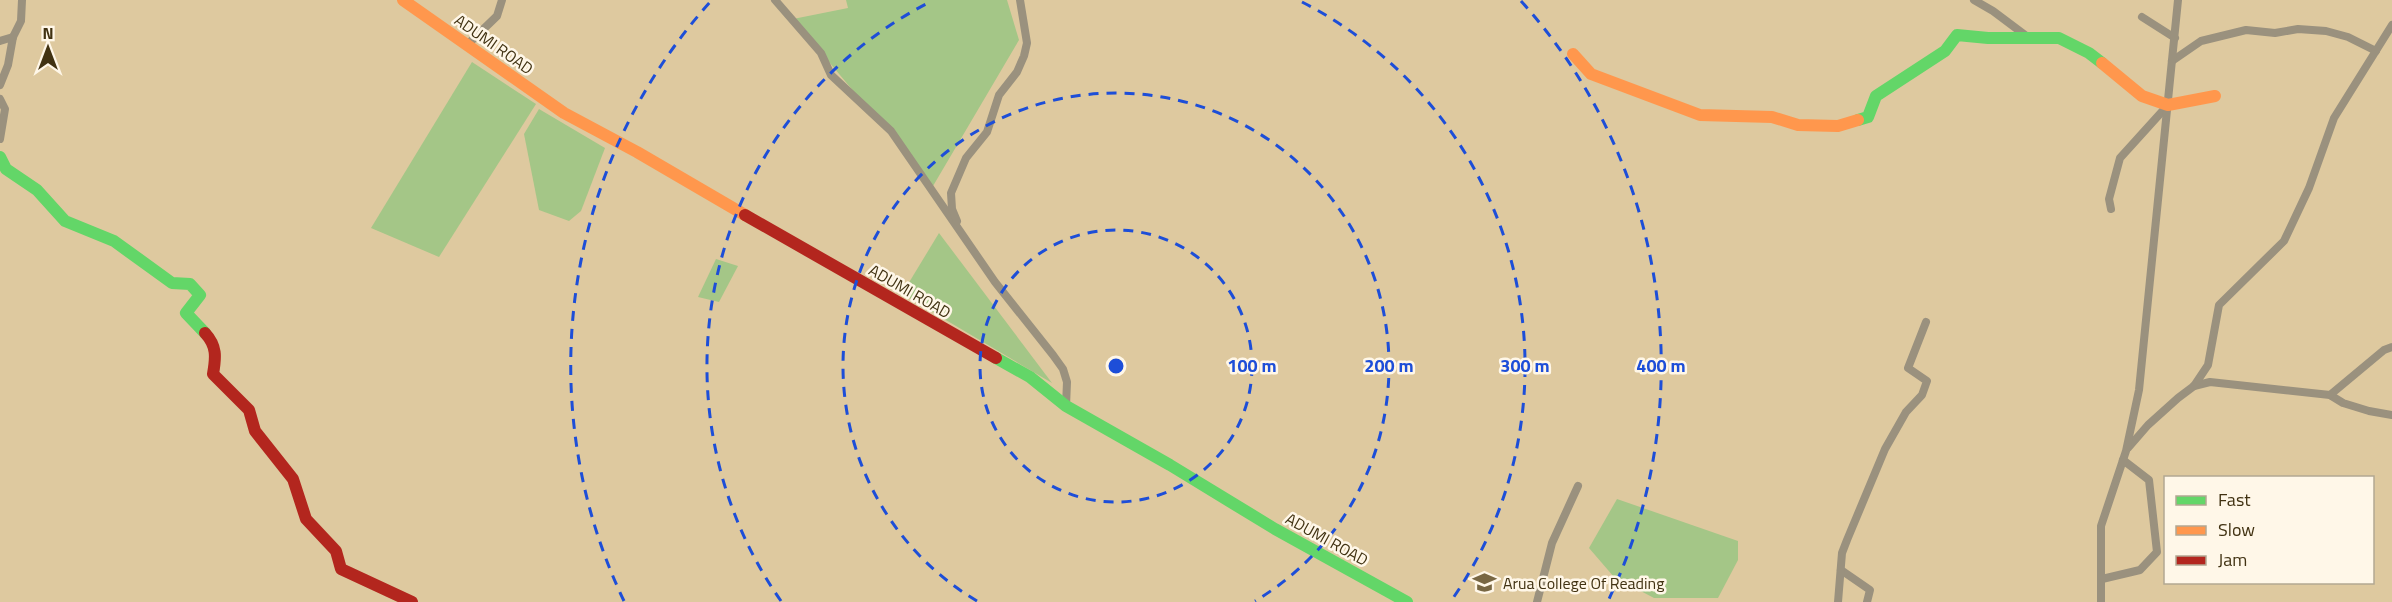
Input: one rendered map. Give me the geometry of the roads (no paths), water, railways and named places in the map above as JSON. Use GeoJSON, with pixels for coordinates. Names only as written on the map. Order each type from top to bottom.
{"type":"FeatureCollection","features":[{"type":"Feature","properties":{"kind":"street"},"geometry":{"type":"LineString","coordinates":[[0,85],[8,64],[13,37],[21,21],[22,0]]}},
{"type":"Feature","properties":{"kind":"street","name":"ADUMI ROAD"},"geometry":{"type":"LineString","coordinates":[[403,0],[564,113],[637,152],[1030,377],[1066,406],[1160,459],[1275,529],[1407,602]]}},
{"type":"Feature","properties":{"kind":"street"},"geometry":{"type":"LineString","coordinates":[[467,45],[496,16],[502,0]]}},
{"type":"Feature","properties":{"kind":"street"},"geometry":{"type":"LineString","coordinates":[[775,0],[820,53],[831,75],[891,131],[994,282],[1063,369],[1067,382],[1066,406]]}},
{"type":"Feature","properties":{"kind":"street"},"geometry":{"type":"LineString","coordinates":[[963,235],[952,209],[951,194],[966,158],[987,132],[999,95],[1017,72],[1024,56],[1027,43],[1020,0]]}},
{"type":"Feature","properties":{"kind":"street"},"geometry":{"type":"LineString","coordinates":[[1974,0],[2029,38]]}},
{"type":"Feature","properties":{"kind":"street"},"geometry":{"type":"LineString","coordinates":[[2101,602],[2101,526],[2126,451],[2139,390],[2178,0]]}},
{"type":"Feature","properties":{"kind":"street"},"geometry":{"type":"LineString","coordinates":[[2142,17],[2175,38]]}},
{"type":"Feature","properties":{"kind":"street"},"geometry":{"type":"LineString","coordinates":[[2126,451],[2148,425],[2194,386],[2208,365],[2219,305],[2284,241],[2309,188],[2334,118],[2392,25]]}},
{"type":"Feature","properties":{"kind":"street"},"geometry":{"type":"LineString","coordinates":[[2172,61],[2201,41],[2246,30],[2275,33],[2298,28],[2326,31],[2348,37],[2376,51]]}},
{"type":"Feature","properties":{"kind":"street"},"geometry":{"type":"LineString","coordinates":[[1573,54],[1591,74],[1700,115],[1772,117],[1798,125],[1838,126],[1868,117],[1876,96],[1945,51],[1957,35],[1988,38],[2059,38],[2089,53],[2142,96],[2168,105],[2215,96]]}},
{"type":"Feature","properties":{"kind":"street"},"geometry":{"type":"LineString","coordinates":[[0,41],[13,37]]}},
{"type":"Feature","properties":{"kind":"street"},"geometry":{"type":"LineString","coordinates":[[0,99],[5,109],[0,139]]}},
{"type":"Feature","properties":{"kind":"street"},"geometry":{"type":"LineString","coordinates":[[2111,209],[2109,199],[2120,158],[2168,105]]}},
{"type":"Feature","properties":{"kind":"street"},"geometry":{"type":"LineString","coordinates":[[0,157],[6,169],[37,190],[65,221],[114,241],[172,283],[190,284],[200,295],[186,313],[203,329],[215,348],[213,374],[249,410],[255,431],[293,479],[306,519],[336,551],[341,568],[412,602]]}},
{"type":"Feature","properties":{"kind":"street"},"geometry":{"type":"LineString","coordinates":[[1838,602],[1842,553],[1847,540],[1885,449],[1906,412],[1922,395],[1928,381],[1908,368],[1926,322]]}},
{"type":"Feature","properties":{"kind":"street"},"geometry":{"type":"LineString","coordinates":[[2330,395],[2384,350],[2392,347]]}},
{"type":"Feature","properties":{"kind":"street"},"geometry":{"type":"LineString","coordinates":[[2194,386],[2210,382],[2330,395],[2352,406],[2392,415]]}},
{"type":"Feature","properties":{"kind":"street"},"geometry":{"type":"LineString","coordinates":[[2102,579],[2140,570],[2157,552],[2149,480],[2123,460]]}},
{"type":"Feature","properties":{"kind":"street"},"geometry":{"type":"LineString","coordinates":[[1537,602],[1552,543],[1578,486]]}},
{"type":"Feature","properties":{"kind":"street"},"geometry":{"type":"LineString","coordinates":[[1841,570],[1870,590],[1867,602]]}},
{"type":"Feature","properties":{"kind":"place","name":"Arua College Of Reading"},"geometry":{"type":"Point","coordinates":[1485,583]}}]}
